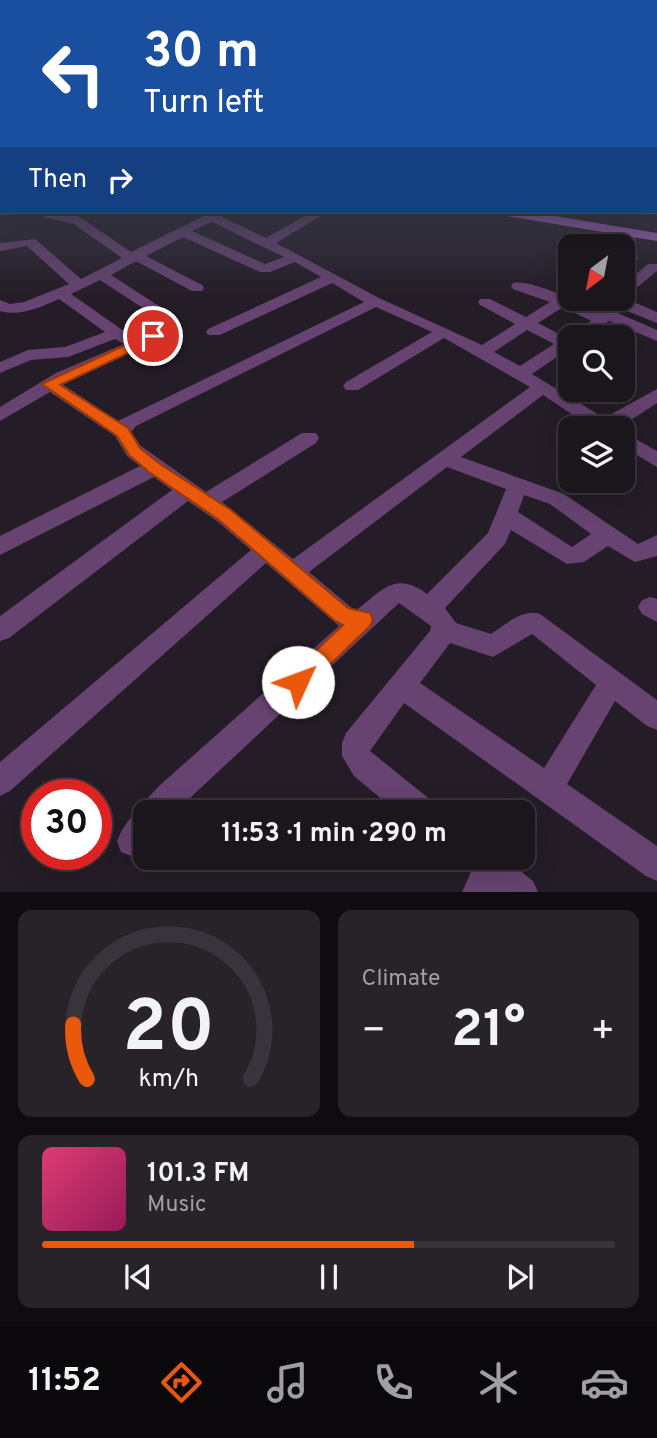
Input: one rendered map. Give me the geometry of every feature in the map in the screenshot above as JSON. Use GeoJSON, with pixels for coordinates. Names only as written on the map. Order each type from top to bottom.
{"type":"FeatureCollection","features":[{"type":"Feature","properties":{"kind":"main road"},"geometry":{"type":"LineString","coordinates":[[535,217],[657,237]]}},
{"type":"Feature","properties":{"kind":"street"},"geometry":{"type":"LineString","coordinates":[[72,217],[132,256],[197,288]]}},
{"type":"Feature","properties":{"kind":"street"},"geometry":{"type":"LineString","coordinates":[[0,305],[8,309],[23,307],[60,293],[210,217]]}},
{"type":"Feature","properties":{"kind":"street"},"geometry":{"type":"LineString","coordinates":[[216,217],[223,223],[296,257],[374,301],[411,315],[482,352],[588,416]]}},
{"type":"Feature","properties":{"kind":"street"},"geometry":{"type":"LineString","coordinates":[[266,243],[313,217]]}},
{"type":"Feature","properties":{"kind":"street"},"geometry":{"type":"LineString","coordinates":[[181,230],[265,269],[296,257]]}},
{"type":"Feature","properties":{"kind":"street"},"geometry":{"type":"LineString","coordinates":[[0,247],[30,242],[78,284]]}},
{"type":"Feature","properties":{"kind":"street"},"geometry":{"type":"LineString","coordinates":[[635,283],[653,267]]}},
{"type":"Feature","properties":{"kind":"street"},"geometry":{"type":"LineString","coordinates":[[99,273],[154,309]]}},
{"type":"Feature","properties":{"kind":"street"},"geometry":{"type":"LineString","coordinates":[[214,332],[333,277]]}},
{"type":"Feature","properties":{"kind":"street"},"geometry":{"type":"LineString","coordinates":[[518,286],[558,301]]}},
{"type":"Feature","properties":{"kind":"street"},"geometry":{"type":"LineString","coordinates":[[60,293],[134,345]]}},
{"type":"Feature","properties":{"kind":"street"},"geometry":{"type":"LineString","coordinates":[[122,432],[129,422],[268,357],[368,307],[374,301]]}},
{"type":"Feature","properties":{"kind":"street"},"geometry":{"type":"LineString","coordinates":[[485,302],[527,324],[558,336]]}},
{"type":"Feature","properties":{"kind":"street"},"geometry":{"type":"LineString","coordinates":[[650,315],[657,303]]}},
{"type":"Feature","properties":{"kind":"street"},"geometry":{"type":"LineString","coordinates":[[482,352],[558,305]]}},
{"type":"Feature","properties":{"kind":"street"},"geometry":{"type":"LineString","coordinates":[[589,325],[603,312]]}},
{"type":"Feature","properties":{"kind":"street"},"geometry":{"type":"LineString","coordinates":[[623,312],[657,336]]}},
{"type":"Feature","properties":{"kind":"street"},"geometry":{"type":"LineString","coordinates":[[0,415],[50,384],[173,328]]}},
{"type":"Feature","properties":{"kind":"street"},"geometry":{"type":"LineString","coordinates":[[352,386],[443,332]]}},
{"type":"Feature","properties":{"kind":"street"},"geometry":{"type":"LineString","coordinates":[[0,368],[28,355],[68,352],[117,333]]}},
{"type":"Feature","properties":{"kind":"street"},"geometry":{"type":"LineString","coordinates":[[520,374],[558,349]]}},
{"type":"Feature","properties":{"kind":"street"},"geometry":{"type":"LineString","coordinates":[[50,384],[122,432],[134,452],[267,549],[291,573],[348,619],[363,620]]}},
{"type":"Feature","properties":{"kind":"street"},"geometry":{"type":"LineString","coordinates":[[291,573],[542,387]]}},
{"type":"Feature","properties":{"kind":"street"},"geometry":{"type":"LineString","coordinates":[[624,416],[657,395]]}},
{"type":"Feature","properties":{"kind":"street"},"geometry":{"type":"LineString","coordinates":[[0,630],[196,497],[309,438]]}},
{"type":"Feature","properties":{"kind":"street"},"geometry":{"type":"LineString","coordinates":[[635,446],[657,460]]}},
{"type":"Feature","properties":{"kind":"street"},"geometry":{"type":"LineString","coordinates":[[445,459],[571,507],[635,552],[647,551],[657,544]]}},
{"type":"Feature","properties":{"kind":"street"},"geometry":{"type":"LineString","coordinates":[[0,545],[154,468]]}},
{"type":"Feature","properties":{"kind":"street"},"geometry":{"type":"LineString","coordinates":[[428,609],[497,538],[518,485]]}},
{"type":"Feature","properties":{"kind":"street"},"geometry":{"type":"LineString","coordinates":[[507,516],[567,555],[576,556],[608,534]]}},
{"type":"Feature","properties":{"kind":"street"},"geometry":{"type":"LineString","coordinates":[[0,781],[267,549]]}},
{"type":"Feature","properties":{"kind":"street"},"geometry":{"type":"LineString","coordinates":[[166,800],[395,592],[410,595],[441,619],[444,630]]}},
{"type":"Feature","properties":{"kind":"street"},"geometry":{"type":"LineString","coordinates":[[444,630],[483,645],[493,646],[531,622],[657,717]]}},
{"type":"Feature","properties":{"kind":"street"},"geometry":{"type":"LineString","coordinates":[[406,800],[364,766],[356,756],[356,743],[444,630]]}},
{"type":"Feature","properties":{"kind":"street"},"geometry":{"type":"LineString","coordinates":[[549,788],[612,681]]}},
{"type":"Feature","properties":{"kind":"street"},"geometry":{"type":"LineString","coordinates":[[401,685],[657,865]]}},
{"type":"Feature","properties":{"kind":"street"},"geometry":{"type":"LineString","coordinates":[[483,872],[522,892]]}},
{"type":"Feature","properties":{"kind":"route"},"geometry":{"type":"LineString","coordinates":[[153,336],[50,384],[122,432],[134,452],[186,491],[225,515],[341,614],[355,621],[363,620],[298,682]]}}]}
